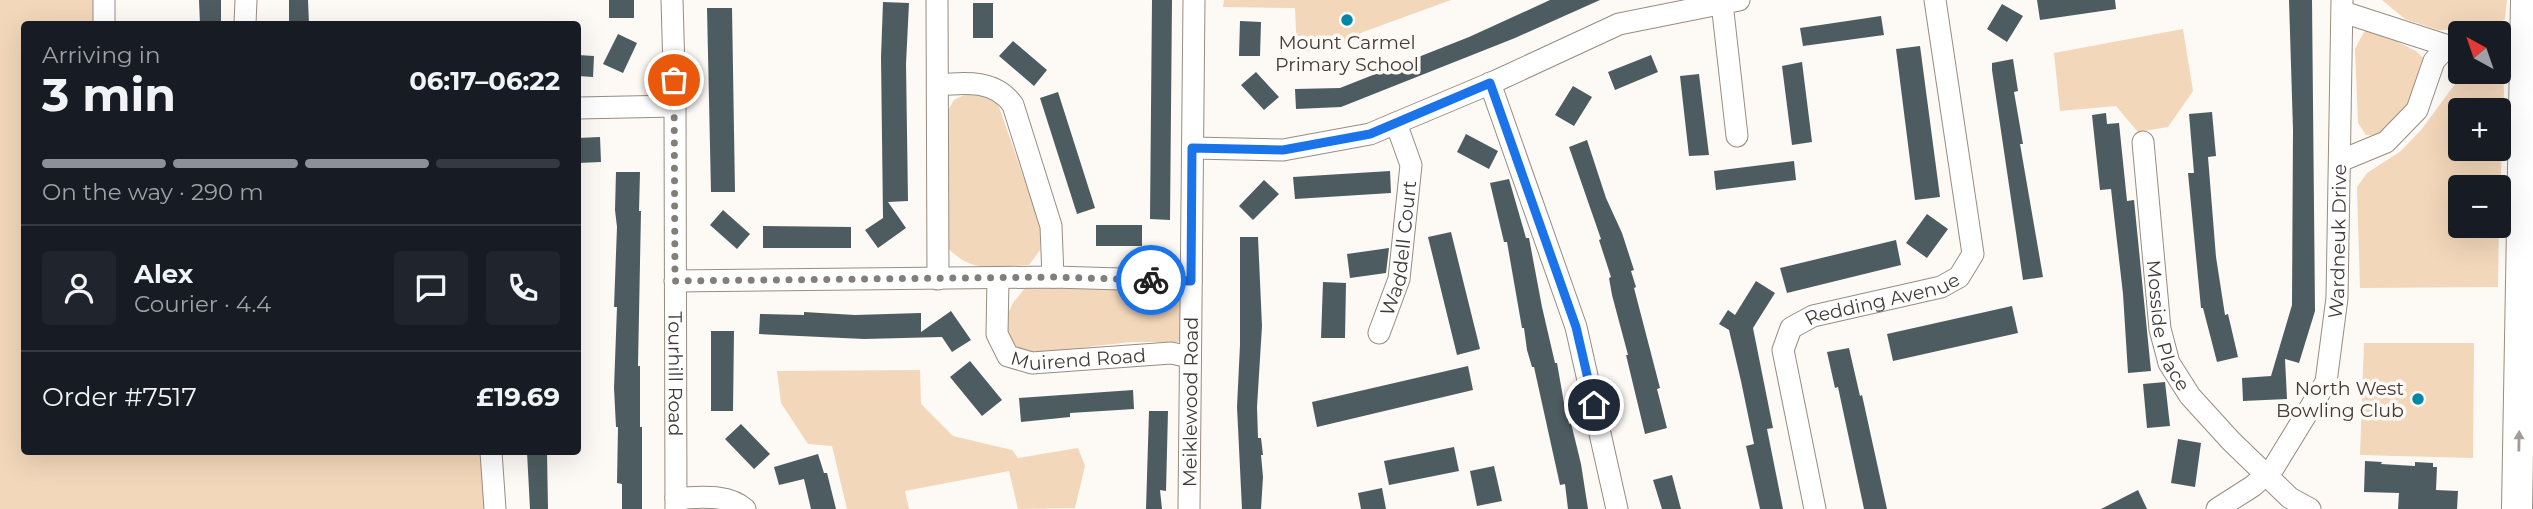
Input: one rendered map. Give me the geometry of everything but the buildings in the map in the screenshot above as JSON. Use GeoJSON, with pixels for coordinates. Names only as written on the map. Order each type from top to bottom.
{"type":"FeatureCollection","features":[{"type":"Feature","properties":{"kind":"main road"},"geometry":{"type":"LineString","coordinates":[[2517,509],[2526,368],[2519,46],[2526,0]]}},
{"type":"Feature","properties":{"kind":"street"},"geometry":{"type":"LineString","coordinates":[[104,0],[104,21]]}},
{"type":"Feature","properties":{"kind":"street"},"geometry":{"type":"LineString","coordinates":[[245,21],[246,0]]}},
{"type":"Feature","properties":{"kind":"street","name":"Tourhill Road"},"geometry":{"type":"LineString","coordinates":[[672,0],[675,106],[676,503],[714,498],[736,502],[745,509]]}},
{"type":"Feature","properties":{"kind":"street"},"geometry":{"type":"LineString","coordinates":[[937,0],[938,279]]}},
{"type":"Feature","properties":{"kind":"street","name":"Meiklewood Road"},"geometry":{"type":"LineString","coordinates":[[1189,509],[1194,0]]}},
{"type":"Feature","properties":{"kind":"street","name":"Redding Avenue"},"geometry":{"type":"LineString","coordinates":[[1815,509],[1783,350],[1791,328],[1813,316],[1941,287],[1959,277],[1973,254],[1935,0]]}},
{"type":"Feature","properties":{"kind":"street"},"geometry":{"type":"LineString","coordinates":[[1192,148],[1283,150],[1370,134],[1619,24],[1731,1],[1737,136]]}},
{"type":"Feature","properties":{"kind":"street"},"geometry":{"type":"LineString","coordinates":[[2343,6],[2448,44]]}},
{"type":"Feature","properties":{"kind":"street","name":"Wardneuk Drive"},"geometry":{"type":"LineString","coordinates":[[2270,470],[2326,382],[2337,298],[2343,6]]}},
{"type":"Feature","properties":{"kind":"street"},"geometry":{"type":"LineString","coordinates":[[2340,161],[2386,142],[2417,110],[2434,61],[2448,50]]}},
{"type":"Feature","properties":{"kind":"street"},"geometry":{"type":"LineString","coordinates":[[938,85],[976,83],[1005,94],[1013,106],[1051,226],[1053,277]]}},
{"type":"Feature","properties":{"kind":"street"},"geometry":{"type":"LineString","coordinates":[[1490,83],[1576,327],[1617,509]]}},
{"type":"Feature","properties":{"kind":"street"},"geometry":{"type":"LineString","coordinates":[[581,108],[675,106]]}},
{"type":"Feature","properties":{"kind":"street","name":"Waddell Court"},"geometry":{"type":"LineString","coordinates":[[1379,333],[1399,279],[1411,165],[1396,123]]}},
{"type":"Feature","properties":{"kind":"street","name":"Mosside Place"},"geometry":{"type":"LineString","coordinates":[[2143,142],[2160,329],[2169,363],[2190,396],[2231,441],[2270,470]]}},
{"type":"Feature","properties":{"kind":"street"},"geometry":{"type":"LineString","coordinates":[[675,281],[1053,277],[1191,281]]}},
{"type":"Feature","properties":{"kind":"street","name":"Muirend Road"},"geometry":{"type":"LineString","coordinates":[[998,278],[996,334],[1008,356],[1032,363],[1171,353],[1190,357]]}},
{"type":"Feature","properties":{"kind":"street"},"geometry":{"type":"LineString","coordinates":[[491,455],[495,509]]}},
{"type":"Feature","properties":{"kind":"street"},"geometry":{"type":"LineString","coordinates":[[2217,509],[2253,486],[2270,470],[2290,498],[2310,509]]}},
{"type":"Feature","properties":{"kind":"shaded area"},"geometry":{"type":"Polygon","coordinates":[[[0,0],[114,0],[114,21],[21,21],[21,455],[483,455],[487,509],[0,509],[0,0]]]}},
{"type":"Feature","properties":{"kind":"shaded area","name":"Mount Carmel Primary School"},"geometry":{"type":"Polygon","coordinates":[[[1224,0],[1451,0],[1363,32],[1329,50],[1297,52],[1295,8],[1223,7],[1224,0]]]}},
{"type":"Feature","properties":{"kind":"shaded area"},"geometry":{"type":"Polygon","coordinates":[[[2382,0],[2507,0],[2505,19],[2502,21],[2448,21],[2448,30],[2438,30],[2405,19],[2382,0]]]}},
{"type":"Feature","properties":{"kind":"shaded area"},"geometry":{"type":"Polygon","coordinates":[[[2370,28],[2416,51],[2424,59],[2423,89],[2383,136],[2366,135],[2358,123],[2355,49],[2364,32],[2370,28]]]}},
{"type":"Feature","properties":{"kind":"shaded area"},"geometry":{"type":"Polygon","coordinates":[[[2183,29],[2193,91],[2168,127],[2138,132],[2116,106],[2060,111],[2054,53],[2183,29]]]}},
{"type":"Feature","properties":{"kind":"shaded area"},"geometry":{"type":"Polygon","coordinates":[[[2455,84],[2504,84],[2504,98],[2448,98],[2448,161],[2501,161],[2501,175],[2448,175],[2448,238],[2499,238],[2498,287],[2360,288],[2357,187],[2367,173],[2401,151],[2421,130],[2455,84]]]}},
{"type":"Feature","properties":{"kind":"shaded area"},"geometry":{"type":"Polygon","coordinates":[[[968,93],[983,94],[998,104],[1040,227],[1040,250],[1029,265],[975,265],[966,262],[947,247],[947,112],[954,100],[968,93]]]}},
{"type":"Feature","properties":{"kind":"shaded area"},"geometry":{"type":"Polygon","coordinates":[[[1165,287],[1182,293],[1185,338],[1178,342],[1132,342],[1094,346],[1033,357],[1019,350],[1008,335],[1006,317],[1025,288],[1165,287]]]}},
{"type":"Feature","properties":{"kind":"shaded area","name":"North West Bowling Club"},"geometry":{"type":"Polygon","coordinates":[[[2364,343],[2474,343],[2473,458],[2360,455],[2364,343]]]}},
{"type":"Feature","properties":{"kind":"shaded area"},"geometry":{"type":"Polygon","coordinates":[[[920,370],[921,404],[953,436],[1012,450],[1018,458],[1078,448],[1085,466],[1075,508],[1018,509],[1009,471],[905,491],[909,509],[847,509],[832,446],[808,444],[781,403],[777,371],[920,370]]]}},
{"type":"Feature","properties":{"kind":"way so far"},"geometry":{"type":"LineString","coordinates":[[674,80],[675,281],[1053,277],[1151,280]]}},
{"type":"Feature","properties":{"kind":"place","name":"Mount Carmel Primary School"},"geometry":{"type":"Point","coordinates":[1347,20]}},
{"type":"Feature","properties":{"kind":"place","name":"North West Bowling Club"},"geometry":{"type":"Point","coordinates":[2418,399]}},
{"type":"Feature","properties":{"kind":"route"},"geometry":{"type":"LineString","coordinates":[[1151,280],[1191,281],[1192,148],[1283,150],[1370,134],[1490,83],[1576,327],[1594,405]]}}]}
